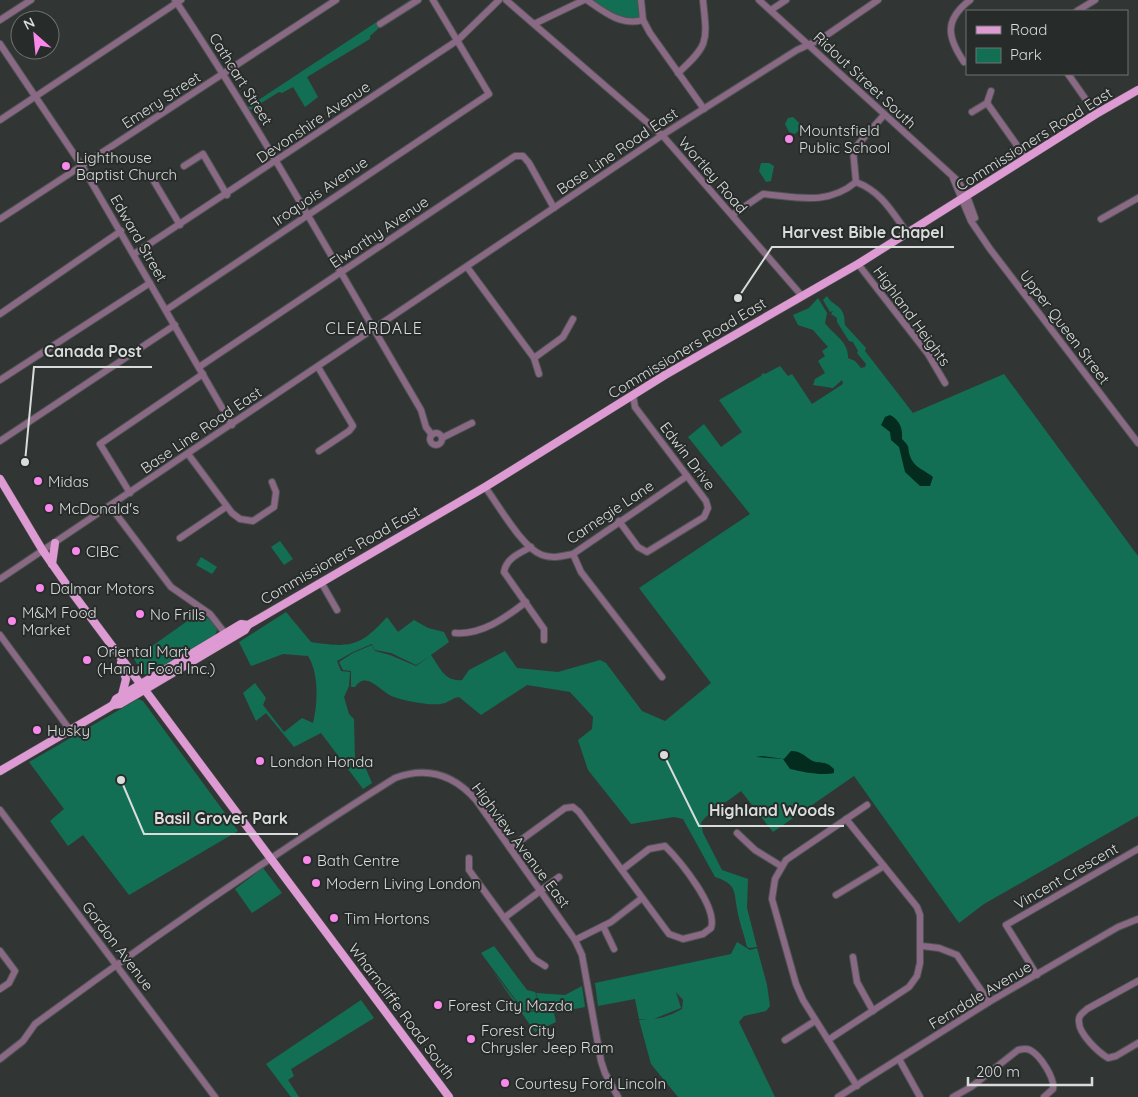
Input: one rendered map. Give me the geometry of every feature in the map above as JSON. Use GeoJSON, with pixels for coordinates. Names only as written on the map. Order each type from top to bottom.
{"type":"FeatureCollection","features":[{"type":"Feature","properties":{"kind":"main road","name":"Commissioners Road East"},"geometry":{"type":"LineString","coordinates":[[142,687],[228,636],[245,630],[248,625],[486,487],[633,395],[908,234],[1096,114],[1137,93]]}},
{"type":"Feature","properties":{"kind":"main road","name":"Wharncliffe Road South"},"geometry":{"type":"LineString","coordinates":[[0,479],[52,564],[449,1097]]}},
{"type":"Feature","properties":{"kind":"main road"},"geometry":{"type":"LineString","coordinates":[[52,564],[55,543]]}},
{"type":"Feature","properties":{"kind":"main road"},"geometry":{"type":"LineString","coordinates":[[119,656],[126,679],[121,695]]}},
{"type":"Feature","properties":{"kind":"main road"},"geometry":{"type":"LineString","coordinates":[[112,705],[121,695],[142,687]]}},
{"type":"Feature","properties":{"kind":"main road"},"geometry":{"type":"LineString","coordinates":[[0,771],[112,705],[120,704],[142,687]]}},
{"type":"Feature","properties":{"kind":"street"},"geometry":{"type":"LineString","coordinates":[[0,20],[31,0]]}},
{"type":"Feature","properties":{"kind":"street","name":"Emery Street"},"geometry":{"type":"LineString","coordinates":[[0,219],[336,0]]}},
{"type":"Feature","properties":{"kind":"street"},"geometry":{"type":"LineString","coordinates":[[380,24],[418,0]]}},
{"type":"Feature","properties":{"kind":"street"},"geometry":{"type":"LineString","coordinates":[[433,0],[458,40]]}},
{"type":"Feature","properties":{"kind":"street","name":"Devonshire Avenue"},"geometry":{"type":"LineString","coordinates":[[134,254],[227,195],[458,40],[499,0]]}},
{"type":"Feature","properties":{"kind":"street","name":"Wortley Road"},"geometry":{"type":"LineString","coordinates":[[506,0],[663,136],[802,296]]}},
{"type":"Feature","properties":{"kind":"street"},"geometry":{"type":"LineString","coordinates":[[534,24],[586,0],[598,9],[624,22],[632,24],[643,20]]}},
{"type":"Feature","properties":{"kind":"street"},"geometry":{"type":"LineString","coordinates":[[641,0],[643,20],[704,109]]}},
{"type":"Feature","properties":{"kind":"street"},"geometry":{"type":"LineString","coordinates":[[678,73],[694,59],[706,41],[703,0]]}},
{"type":"Feature","properties":{"kind":"street","name":"Ridout Street South"},"geometry":{"type":"LineString","coordinates":[[760,0],[953,178],[965,198]]}},
{"type":"Feature","properties":{"kind":"street"},"geometry":{"type":"LineString","coordinates":[[771,10],[786,0]]}},
{"type":"Feature","properties":{"kind":"street","name":"Base Line Road East"},"geometry":{"type":"LineString","coordinates":[[0,580],[554,208],[704,109],[808,44],[822,38],[878,0]]}},
{"type":"Feature","properties":{"kind":"street"},"geometry":{"type":"LineString","coordinates":[[964,62],[953,43],[950,26],[954,16],[970,0]]}},
{"type":"Feature","properties":{"kind":"street"},"geometry":{"type":"LineString","coordinates":[[1079,10],[1094,0]]}},
{"type":"Feature","properties":{"kind":"street"},"geometry":{"type":"LineString","coordinates":[[0,120],[178,1]]}},
{"type":"Feature","properties":{"kind":"street","name":"Cathcart Street"},"geometry":{"type":"LineString","coordinates":[[178,1],[225,73],[374,329]]}},
{"type":"Feature","properties":{"kind":"street","name":"Iroquois Avenue"},"geometry":{"type":"LineString","coordinates":[[166,310],[489,94],[458,40]]}},
{"type":"Feature","properties":{"kind":"street","name":"Edward Street"},"geometry":{"type":"LineString","coordinates":[[0,44],[82,166],[232,425]]}},
{"type":"Feature","properties":{"kind":"street"},"geometry":{"type":"LineString","coordinates":[[1069,75],[1096,114]]}},
{"type":"Feature","properties":{"kind":"street"},"geometry":{"type":"LineString","coordinates":[[972,112],[986,104],[991,91]]}},
{"type":"Feature","properties":{"kind":"street"},"geometry":{"type":"LineString","coordinates":[[986,104],[1026,158]]}},
{"type":"Feature","properties":{"kind":"street"},"geometry":{"type":"LineString","coordinates":[[856,182],[853,150],[884,115]]}},
{"type":"Feature","properties":{"kind":"street"},"geometry":{"type":"LineString","coordinates":[[184,166],[202,154],[227,195]]}},
{"type":"Feature","properties":{"kind":"street","name":"Elworthy Avenue"},"geometry":{"type":"LineString","coordinates":[[130,493],[100,444],[342,272],[515,156],[523,156],[529,162],[554,208]]}},
{"type":"Feature","properties":{"kind":"street"},"geometry":{"type":"LineString","coordinates":[[152,178],[180,225]]}},
{"type":"Feature","properties":{"kind":"street"},"geometry":{"type":"LineString","coordinates":[[732,215],[763,194],[814,200],[846,190],[856,182]]}},
{"type":"Feature","properties":{"kind":"street"},"geometry":{"type":"LineString","coordinates":[[856,182],[876,192],[884,200],[908,234]]}},
{"type":"Feature","properties":{"kind":"street","name":"Upper Queen Street"},"geometry":{"type":"LineString","coordinates":[[965,198],[975,225],[990,249],[1138,443]]}},
{"type":"Feature","properties":{"kind":"street"},"geometry":{"type":"LineString","coordinates":[[1101,219],[1138,198]]}},
{"type":"Feature","properties":{"kind":"street"},"geometry":{"type":"LineString","coordinates":[[0,314],[121,231]]}},
{"type":"Feature","properties":{"kind":"street","name":"Highland Heights"},"geometry":{"type":"LineString","coordinates":[[858,264],[928,354],[945,383]]}},
{"type":"Feature","properties":{"kind":"street"},"geometry":{"type":"LineString","coordinates":[[467,267],[534,358],[539,374]]}},
{"type":"Feature","properties":{"kind":"street"},"geometry":{"type":"LineString","coordinates":[[0,380],[150,283]]}},
{"type":"Feature","properties":{"kind":"street"},"geometry":{"type":"LineString","coordinates":[[534,358],[563,337],[573,319]]}},
{"type":"Feature","properties":{"kind":"street"},"geometry":{"type":"LineString","coordinates":[[0,441],[175,325]]}},
{"type":"Feature","properties":{"kind":"street"},"geometry":{"type":"LineString","coordinates":[[374,329],[421,410],[426,427],[432,434],[438,434],[442,438]]}},
{"type":"Feature","properties":{"kind":"street"},"geometry":{"type":"LineString","coordinates":[[318,367],[353,426],[349,431],[319,450]]}},
{"type":"Feature","properties":{"kind":"street","name":"Edwin Drive"},"geometry":{"type":"LineString","coordinates":[[619,521],[638,547],[647,552],[704,517],[708,508],[706,501],[635,407],[633,395]]}},
{"type":"Feature","properties":{"kind":"street"},"geometry":{"type":"LineString","coordinates":[[432,434],[430,440],[433,445],[440,444],[442,438],[472,423]]}},
{"type":"Feature","properties":{"kind":"street"},"geometry":{"type":"LineString","coordinates":[[188,454],[226,507],[240,519],[253,521],[274,507],[276,492],[272,482]]}},
{"type":"Feature","properties":{"kind":"street","name":"Carnegie Lane"},"geometry":{"type":"LineString","coordinates":[[486,487],[531,547],[540,554],[550,557],[573,554],[687,476]]}},
{"type":"Feature","properties":{"kind":"street"},"geometry":{"type":"LineString","coordinates":[[110,506],[171,587],[210,614],[228,636]]}},
{"type":"Feature","properties":{"kind":"street"},"geometry":{"type":"LineString","coordinates":[[180,538],[226,507]]}},
{"type":"Feature","properties":{"kind":"street"},"geometry":{"type":"LineString","coordinates":[[531,547],[510,559],[505,565],[504,572],[544,629],[544,640]]}},
{"type":"Feature","properties":{"kind":"street"},"geometry":{"type":"LineString","coordinates":[[573,554],[581,572],[662,677]]}},
{"type":"Feature","properties":{"kind":"street"},"geometry":{"type":"LineString","coordinates":[[321,582],[337,610]]}},
{"type":"Feature","properties":{"kind":"street"},"geometry":{"type":"LineString","coordinates":[[455,633],[467,634],[485,628],[526,602]]}},
{"type":"Feature","properties":{"kind":"street"},"geometry":{"type":"LineString","coordinates":[[0,635],[70,730]]}},
{"type":"Feature","properties":{"kind":"street","name":"Highview Avenue East"},"geometry":{"type":"LineString","coordinates":[[0,1059],[23,1041],[35,1024],[116,965],[270,859],[395,778],[407,773],[420,772],[442,775],[460,785],[476,800],[575,940],[582,955],[601,1061],[605,1073],[618,1097]]}},
{"type":"Feature","properties":{"kind":"street"},"geometry":{"type":"LineString","coordinates":[[857,1086],[815,1021],[796,984],[774,910],[772,893],[775,879],[781,866],[798,851],[867,805]]}},
{"type":"Feature","properties":{"kind":"street"},"geometry":{"type":"LineString","coordinates":[[510,848],[565,808],[573,807],[579,812],[623,869],[666,931],[678,938],[698,936],[711,928],[711,913],[706,900],[665,846],[649,849],[623,869]]}},
{"type":"Feature","properties":{"kind":"street","name":"Gordon Avenue"},"geometry":{"type":"LineString","coordinates":[[0,810],[215,1097]]}},
{"type":"Feature","properties":{"kind":"street"},"geometry":{"type":"LineString","coordinates":[[828,1040],[909,987],[917,976],[922,946],[917,907],[846,818]]}},
{"type":"Feature","properties":{"kind":"street"},"geometry":{"type":"LineString","coordinates":[[737,833],[755,850],[781,866]]}},
{"type":"Feature","properties":{"kind":"street","name":"Vincent Crescent"},"geometry":{"type":"LineString","coordinates":[[1037,975],[1006,925],[1138,849]]}},
{"type":"Feature","properties":{"kind":"street"},"geometry":{"type":"LineString","coordinates":[[469,858],[470,870],[534,959],[545,966]]}},
{"type":"Feature","properties":{"kind":"street"},"geometry":{"type":"LineString","coordinates":[[836,895],[884,866]]}},
{"type":"Feature","properties":{"kind":"street"},"geometry":{"type":"LineString","coordinates":[[504,918],[560,877]]}},
{"type":"Feature","properties":{"kind":"street"},"geometry":{"type":"LineString","coordinates":[[575,940],[603,926],[642,898]]}},
{"type":"Feature","properties":{"kind":"street","name":"Ferndale Avenue"},"geometry":{"type":"LineString","coordinates":[[838,1097],[989,1002],[1118,927],[1138,919]]}},
{"type":"Feature","properties":{"kind":"street"},"geometry":{"type":"LineString","coordinates":[[603,926],[614,949]]}},
{"type":"Feature","properties":{"kind":"street"},"geometry":{"type":"LineString","coordinates":[[922,946],[939,948],[957,955],[989,1002]]}},
{"type":"Feature","properties":{"kind":"street"},"geometry":{"type":"LineString","coordinates":[[0,951],[15,971],[10,983],[0,990]]}},
{"type":"Feature","properties":{"kind":"street"},"geometry":{"type":"LineString","coordinates":[[853,957],[857,982],[874,1011]]}},
{"type":"Feature","properties":{"kind":"street"},"geometry":{"type":"LineString","coordinates":[[1138,981],[1087,1009],[1080,1015],[1079,1022],[1081,1030],[1102,1054],[1108,1058],[1116,1056],[1138,1043]]}},
{"type":"Feature","properties":{"kind":"street"},"geometry":{"type":"LineString","coordinates":[[784,1040],[815,1021]]}},
{"type":"Feature","properties":{"kind":"street"},"geometry":{"type":"LineString","coordinates":[[953,1097],[971,1086],[1018,1050],[1027,1049],[1033,1052],[1053,1078],[1053,1089],[1044,1097]]}},
{"type":"Feature","properties":{"kind":"street"},"geometry":{"type":"LineString","coordinates":[[899,1059],[920,1097]]}},
{"type":"Feature","properties":{"kind":"green space"},"geometry":{"type":"Polygon","coordinates":[[[410,0],[422,0],[381,26],[370,36],[370,39],[307,77],[318,97],[305,107],[293,87],[282,93],[279,92],[250,110],[248,107],[410,0]]]}},
{"type":"Feature","properties":{"kind":"green space"},"geometry":{"type":"Polygon","coordinates":[[[593,0],[638,0],[639,17],[631,19],[619,16],[593,0]]]}},
{"type":"Feature","properties":{"kind":"green space"},"geometry":{"type":"Polygon","coordinates":[[[793,117],[803,127],[795,134],[789,132],[785,124],[788,118],[793,117]]]}},
{"type":"Feature","properties":{"kind":"green space"},"geometry":{"type":"Polygon","coordinates":[[[761,163],[769,163],[774,166],[771,181],[766,182],[759,171],[761,163]]]}},
{"type":"Feature","properties":{"kind":"green space"},"geometry":{"type":"Polygon","coordinates":[[[827,296],[842,310],[845,325],[866,348],[865,351],[913,413],[1004,374],[1138,556],[1138,816],[984,904],[959,923],[854,776],[773,832],[741,791],[713,811],[701,823],[703,833],[722,870],[748,879],[747,908],[757,947],[750,948],[747,947],[733,889],[727,882],[715,877],[683,819],[674,817],[631,824],[588,770],[578,740],[592,729],[593,717],[570,692],[527,685],[481,715],[459,697],[445,703],[427,704],[394,697],[369,681],[364,680],[355,687],[351,687],[351,671],[343,670],[339,662],[353,653],[372,645],[375,651],[416,666],[429,657],[416,665],[391,653],[375,650],[372,644],[353,652],[337,661],[341,671],[350,672],[349,686],[344,697],[349,714],[354,719],[355,760],[363,762],[372,783],[363,789],[321,733],[294,747],[266,713],[256,721],[243,693],[255,683],[266,698],[263,705],[284,732],[302,718],[313,723],[316,706],[316,679],[308,656],[283,654],[251,666],[239,642],[286,612],[311,642],[336,645],[354,643],[378,627],[387,617],[398,632],[414,620],[428,628],[444,632],[449,642],[431,655],[447,676],[456,680],[462,680],[469,670],[505,651],[517,668],[558,672],[600,660],[606,663],[642,711],[665,721],[711,683],[639,588],[750,514],[688,437],[704,424],[721,447],[742,432],[719,400],[761,376],[763,373],[765,374],[780,366],[788,376],[792,374],[812,404],[843,384],[842,380],[833,388],[813,385],[815,379],[825,373],[818,361],[825,356],[822,351],[828,347],[813,330],[798,325],[793,315],[809,308],[818,298],[827,313],[825,323],[843,342],[848,352],[848,358],[855,361],[861,368],[865,367],[866,364],[857,353],[858,351],[853,342],[849,341],[837,322],[837,318],[831,314],[833,311],[830,312],[823,300],[827,296]]]}},
{"type":"Feature","properties":{"kind":"green space"},"geometry":{"type":"Polygon","coordinates":[[[280,541],[293,559],[284,565],[271,547],[280,541]]]}},
{"type":"Feature","properties":{"kind":"green space"},"geometry":{"type":"Polygon","coordinates":[[[201,557],[217,567],[212,574],[196,565],[201,557]]]}},
{"type":"Feature","properties":{"kind":"green space"},"geometry":{"type":"Polygon","coordinates":[[[200,612],[216,625],[217,631],[213,638],[148,674],[139,674],[140,669],[134,659],[200,612]]]}},
{"type":"Feature","properties":{"kind":"green space"},"geometry":{"type":"Polygon","coordinates":[[[138,699],[143,701],[238,831],[129,895],[83,835],[68,846],[50,821],[64,809],[29,762],[138,699]]]}},
{"type":"Feature","properties":{"kind":"green space"},"geometry":{"type":"Polygon","coordinates":[[[263,868],[282,893],[252,913],[235,889],[263,868]]]}},
{"type":"Feature","properties":{"kind":"green space"},"geometry":{"type":"Polygon","coordinates":[[[737,942],[750,950],[757,948],[767,985],[770,1006],[766,1011],[744,1016],[739,1022],[775,1097],[678,1097],[651,1064],[639,1020],[646,1020],[639,1019],[635,999],[598,1006],[595,983],[731,954],[737,942]],[[676,992],[681,1008],[654,1019],[682,1009],[683,1000],[676,992]]]}},
{"type":"Feature","properties":{"kind":"green space"},"geometry":{"type":"Polygon","coordinates":[[[494,946],[527,990],[535,992],[542,1010],[524,1011],[481,953],[494,946]]]}},
{"type":"Feature","properties":{"kind":"green space"},"geometry":{"type":"Polygon","coordinates":[[[492,970],[524,1012],[543,1011],[536,993],[565,995],[582,986],[585,1007],[554,1013],[556,1022],[535,1032],[492,970]]]}},
{"type":"Feature","properties":{"kind":"green space"},"geometry":{"type":"Polygon","coordinates":[[[361,1000],[374,1018],[291,1069],[294,1076],[288,1080],[299,1097],[291,1097],[266,1064],[361,1000]]]}},
{"type":"Feature","properties":{"kind":"shaded area"},"geometry":{"type":"Polygon","coordinates":[[[890,415],[900,425],[902,439],[908,446],[912,460],[917,466],[933,477],[930,486],[920,486],[905,472],[899,447],[891,440],[890,432],[881,425],[885,417],[890,415]]]}},
{"type":"Feature","properties":{"kind":"shaded area"},"geometry":{"type":"Polygon","coordinates":[[[791,751],[799,752],[813,761],[827,764],[834,769],[834,773],[818,774],[790,769],[783,759],[756,757],[784,759],[791,751]]]}},
{"type":"Feature","properties":{"kind":"place","name":"Mountsfield Public School"},"geometry":{"type":"Point","coordinates":[789,139]}},
{"type":"Feature","properties":{"kind":"place","name":"Lighthouse Baptist Church"},"geometry":{"type":"Point","coordinates":[66,166]}},
{"type":"Feature","properties":{"kind":"place","name":"Harvest Bible Chapel"},"geometry":{"type":"Point","coordinates":[738,298]}},
{"type":"Feature","properties":{"kind":"place","name":"Canada Post"},"geometry":{"type":"Point","coordinates":[25,462]}},
{"type":"Feature","properties":{"kind":"place","name":"Midas"},"geometry":{"type":"Point","coordinates":[38,481]}},
{"type":"Feature","properties":{"kind":"place","name":"McDonald's"},"geometry":{"type":"Point","coordinates":[49,508]}},
{"type":"Feature","properties":{"kind":"place","name":"CIBC"},"geometry":{"type":"Point","coordinates":[76,551]}},
{"type":"Feature","properties":{"kind":"place","name":"Dalmar Motors"},"geometry":{"type":"Point","coordinates":[40,588]}},
{"type":"Feature","properties":{"kind":"place","name":"No Frills"},"geometry":{"type":"Point","coordinates":[140,614]}},
{"type":"Feature","properties":{"kind":"place","name":"M&M Food Market"},"geometry":{"type":"Point","coordinates":[12,621]}},
{"type":"Feature","properties":{"kind":"place","name":"Oriental Mart (Hanul Food Inc.)"},"geometry":{"type":"Point","coordinates":[87,660]}},
{"type":"Feature","properties":{"kind":"place","name":"Husky"},"geometry":{"type":"Point","coordinates":[37,730]}},
{"type":"Feature","properties":{"kind":"place","name":"Highland Woods"},"geometry":{"type":"Point","coordinates":[664,755]}},
{"type":"Feature","properties":{"kind":"place","name":"London Honda"},"geometry":{"type":"Point","coordinates":[260,761]}},
{"type":"Feature","properties":{"kind":"place","name":"Basil Grover Park"},"geometry":{"type":"Point","coordinates":[121,780]}},
{"type":"Feature","properties":{"kind":"place","name":"Bath Centre"},"geometry":{"type":"Point","coordinates":[307,860]}},
{"type":"Feature","properties":{"kind":"place","name":"Modern Living London"},"geometry":{"type":"Point","coordinates":[316,883]}},
{"type":"Feature","properties":{"kind":"place","name":"Tim Hortons"},"geometry":{"type":"Point","coordinates":[334,918]}},
{"type":"Feature","properties":{"kind":"place","name":"Forest City Mazda"},"geometry":{"type":"Point","coordinates":[438,1005]}},
{"type":"Feature","properties":{"kind":"place","name":"Forest City Chrysler Jeep Ram"},"geometry":{"type":"Point","coordinates":[471,1039]}},
{"type":"Feature","properties":{"kind":"place","name":"Courtesy Ford Lincoln"},"geometry":{"type":"Point","coordinates":[505,1083]}},
{"type":"Feature","properties":{"kind":"district","name":"CLEARDALE"},"geometry":{"type":"Point","coordinates":[374,328]}}]}
